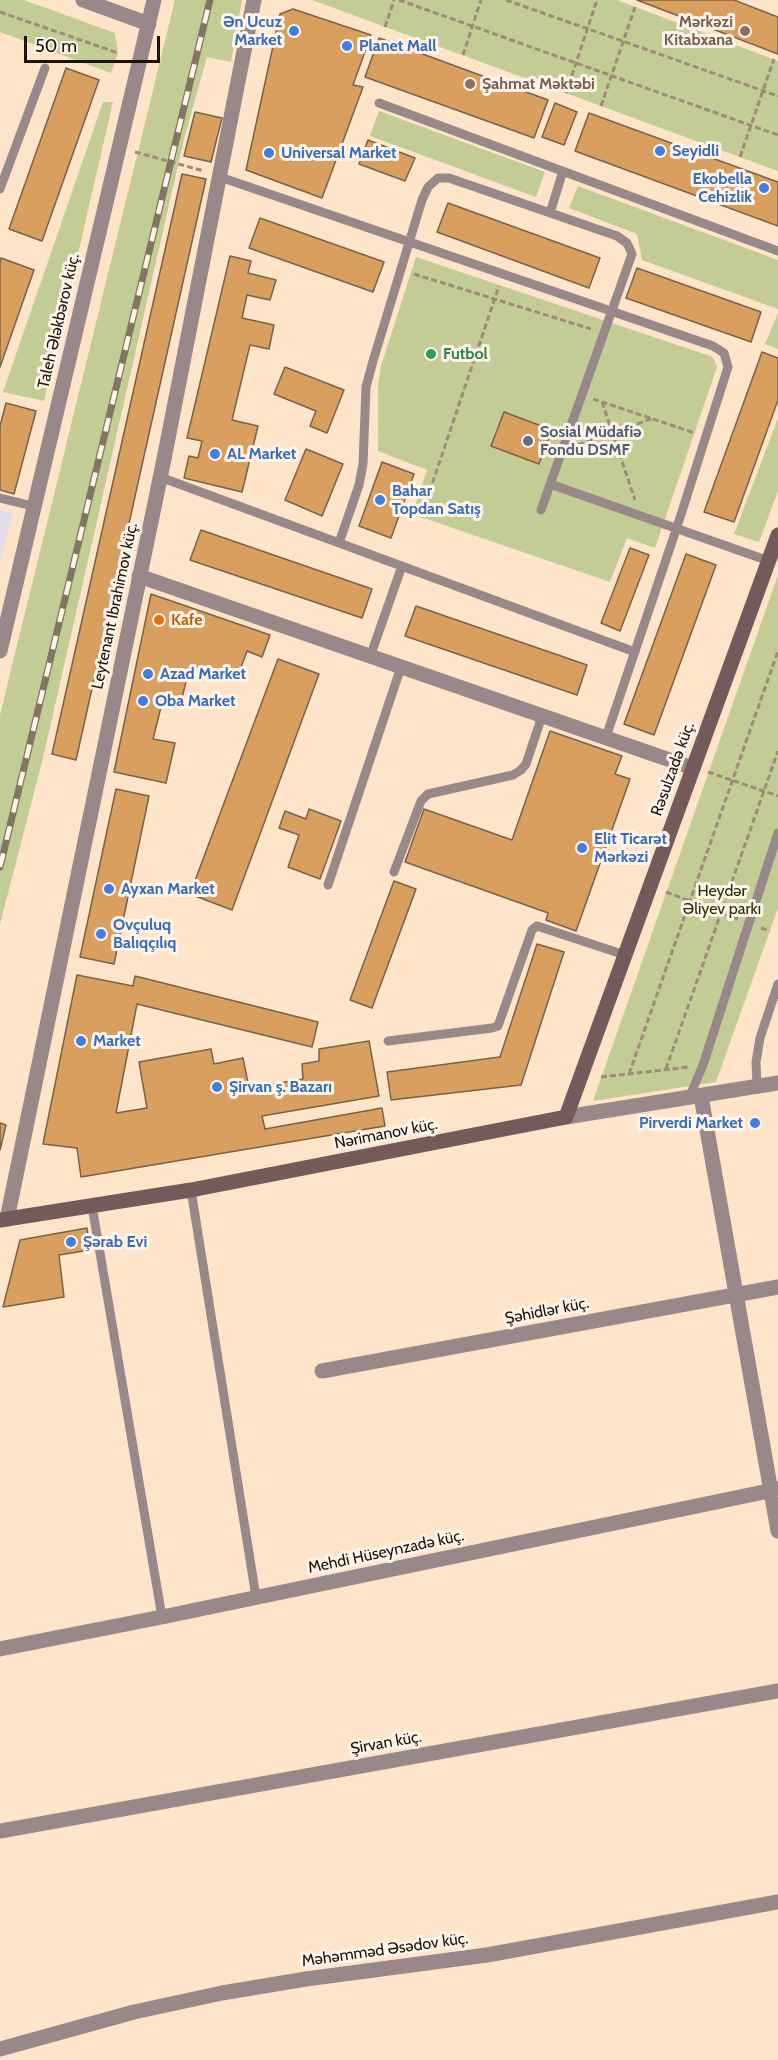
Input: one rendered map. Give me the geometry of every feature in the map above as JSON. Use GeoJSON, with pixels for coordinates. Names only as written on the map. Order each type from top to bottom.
{"type":"FeatureCollection","features":[{"type":"Feature","properties":{"kind":"main road","name":"Rəsulzadə küç."},"geometry":{"type":"LineString","coordinates":[[566,1117],[778,535]]}},
{"type":"Feature","properties":{"kind":"main road","name":"Nərimanov küç."},"geometry":{"type":"LineString","coordinates":[[3,1219],[191,1190],[566,1117]]}},
{"type":"Feature","properties":{"kind":"street"},"geometry":{"type":"LineString","coordinates":[[83,0],[149,24]]}},
{"type":"Feature","properties":{"kind":"street","name":"Taleh Ələkbərov küç."},"geometry":{"type":"LineString","coordinates":[[0,651],[154,0]]}},
{"type":"Feature","properties":{"kind":"street","name":"Leytenant Ibrahimov küç."},"geometry":{"type":"LineString","coordinates":[[3,1219],[160,477],[255,0]]}},
{"type":"Feature","properties":{"kind":"street"},"geometry":{"type":"LineString","coordinates":[[139,576],[693,768]]}},
{"type":"Feature","properties":{"kind":"street","name":"Nərimanov küç."},"geometry":{"type":"LineString","coordinates":[[566,1117],[778,1083]]}},
{"type":"Feature","properties":{"kind":"street"},"geometry":{"type":"LineString","coordinates":[[695,1097],[774,1490],[778,1531]]}},
{"type":"Feature","properties":{"kind":"street","name":"Şəhidlər küç."},"geometry":{"type":"LineString","coordinates":[[322,1371],[778,1287]]}},
{"type":"Feature","properties":{"kind":"street","name":"Mehdi Hüseynzadə küç."},"geometry":{"type":"LineString","coordinates":[[0,1649],[774,1490]]}},
{"type":"Feature","properties":{"kind":"street","name":"Şirvan küç."},"geometry":{"type":"LineString","coordinates":[[0,1831],[778,1691]]}},
{"type":"Feature","properties":{"kind":"street","name":"Məhəmməd Əsədov küç."},"geometry":{"type":"LineString","coordinates":[[0,2049],[134,2012],[222,1994],[306,1979],[498,1953],[778,1902]]}},
{"type":"Feature","properties":{"kind":"lane"},"geometry":{"type":"LineString","coordinates":[[0,189],[45,68]]}},
{"type":"Feature","properties":{"kind":"lane"},"geometry":{"type":"LineString","coordinates":[[379,103],[778,251]]}},
{"type":"Feature","properties":{"kind":"lane"},"geometry":{"type":"LineString","coordinates":[[550,213],[563,171]]}},
{"type":"Feature","properties":{"kind":"lane"},"geometry":{"type":"LineString","coordinates":[[220,177],[713,346],[724,352],[728,367],[606,737]]}},
{"type":"Feature","properties":{"kind":"lane"},"geometry":{"type":"LineString","coordinates":[[339,543],[361,475],[366,387],[422,200],[428,187],[438,178],[449,178],[617,236],[627,243],[632,254],[541,510]]}},
{"type":"Feature","properties":{"kind":"lane"},"geometry":{"type":"LineString","coordinates":[[160,477],[635,652]]}},
{"type":"Feature","properties":{"kind":"lane"},"geometry":{"type":"LineString","coordinates":[[550,484],[769,561]]}},
{"type":"Feature","properties":{"kind":"lane"},"geometry":{"type":"LineString","coordinates":[[0,498],[33,506]]}},
{"type":"Feature","properties":{"kind":"lane"},"geometry":{"type":"LineString","coordinates":[[370,657],[402,566]]}},
{"type":"Feature","properties":{"kind":"lane"},"geometry":{"type":"LineString","coordinates":[[328,885],[401,667]]}},
{"type":"Feature","properties":{"kind":"lane"},"geometry":{"type":"LineString","coordinates":[[394,872],[421,801],[428,794],[513,775],[521,770],[526,764],[542,716]]}},
{"type":"Feature","properties":{"kind":"lane"},"geometry":{"type":"LineString","coordinates":[[695,1097],[703,1065],[778,833]]}},
{"type":"Feature","properties":{"kind":"lane"},"geometry":{"type":"LineString","coordinates":[[388,1041],[498,1026],[532,930],[537,926],[625,955]]}},
{"type":"Feature","properties":{"kind":"lane"},"geometry":{"type":"LineString","coordinates":[[757,1086],[756,1062],[760,1038],[778,984]]}},
{"type":"Feature","properties":{"kind":"lane"},"geometry":{"type":"LineString","coordinates":[[191,1190],[256,1597]]}},
{"type":"Feature","properties":{"kind":"lane"},"geometry":{"type":"LineString","coordinates":[[92,1206],[162,1617]]}},
{"type":"Feature","properties":{"kind":"path"},"geometry":{"type":"LineString","coordinates":[[385,27],[396,0],[778,135]]}},
{"type":"Feature","properties":{"kind":"path"},"geometry":{"type":"LineString","coordinates":[[464,55],[481,0]]}},
{"type":"Feature","properties":{"kind":"path"},"geometry":{"type":"LineString","coordinates":[[506,0],[778,96]]}},
{"type":"Feature","properties":{"kind":"path"},"geometry":{"type":"LineString","coordinates":[[566,93],[597,0]]}},
{"type":"Feature","properties":{"kind":"path"},"geometry":{"type":"LineString","coordinates":[[601,106],[635,7]]}},
{"type":"Feature","properties":{"kind":"path"},"geometry":{"type":"LineString","coordinates":[[0,12],[118,53]]}},
{"type":"Feature","properties":{"kind":"path"},"geometry":{"type":"LineString","coordinates":[[740,157],[774,59]]}},
{"type":"Feature","properties":{"kind":"path"},"geometry":{"type":"LineString","coordinates":[[119,148],[195,167],[220,177]]}},
{"type":"Feature","properties":{"kind":"path"},"geometry":{"type":"LineString","coordinates":[[411,273],[604,334]]}},
{"type":"Feature","properties":{"kind":"path"},"geometry":{"type":"LineString","coordinates":[[421,517],[500,284]]}},
{"type":"Feature","properties":{"kind":"path"},"geometry":{"type":"LineString","coordinates":[[582,396],[706,436]]}},
{"type":"Feature","properties":{"kind":"path"},"geometry":{"type":"LineString","coordinates":[[602,402],[640,514]]}},
{"type":"Feature","properties":{"kind":"path"},"geometry":{"type":"LineString","coordinates":[[563,451],[653,419]]}},
{"type":"Feature","properties":{"kind":"path"},"geometry":{"type":"LineString","coordinates":[[630,1074],[778,651]]}},
{"type":"Feature","properties":{"kind":"path"},"geometry":{"type":"LineString","coordinates":[[666,1069],[778,751]]}},
{"type":"Feature","properties":{"kind":"path"},"geometry":{"type":"LineString","coordinates":[[708,772],[778,796]]}},
{"type":"Feature","properties":{"kind":"path"},"geometry":{"type":"LineString","coordinates":[[666,892],[770,931]]}},
{"type":"Feature","properties":{"kind":"path"},"geometry":{"type":"LineString","coordinates":[[601,1077],[703,1065]]}},
{"type":"Feature","properties":{"kind":"shaded area"},"geometry":{"type":"Polygon","coordinates":[[[0,510],[13,513],[0,561],[0,510]]]}},
{"type":"Feature","properties":{"kind":"green space"},"geometry":{"type":"Polygon","coordinates":[[[0,0],[24,0],[115,33],[118,53],[111,73],[0,32],[0,0]]]}},
{"type":"Feature","properties":{"kind":"green space"},"geometry":{"type":"Polygon","coordinates":[[[175,0],[242,0],[231,62],[207,57],[184,139],[43,758],[0,924],[0,715],[175,0]]]}},
{"type":"Feature","properties":{"kind":"green space"},"geometry":{"type":"Polygon","coordinates":[[[312,0],[617,0],[778,61],[778,171],[312,0]]]}},
{"type":"Feature","properties":{"kind":"green space"},"geometry":{"type":"Polygon","coordinates":[[[103,102],[113,102],[44,401],[3,392],[103,102]]]}},
{"type":"Feature","properties":{"kind":"green space"},"geometry":{"type":"Polygon","coordinates":[[[379,111],[545,172],[536,197],[370,136],[379,111]]]}},
{"type":"Feature","properties":{"kind":"green space"},"geometry":{"type":"Polygon","coordinates":[[[578,186],[778,260],[778,309],[642,260],[637,234],[569,208],[578,186]]]}},
{"type":"Feature","properties":{"kind":"green space"},"geometry":{"type":"Polygon","coordinates":[[[416,257],[713,357],[717,367],[655,548],[627,538],[610,582],[412,514],[427,470],[378,451],[378,386],[381,366],[416,257]]]}},
{"type":"Feature","properties":{"kind":"green space"},"geometry":{"type":"Polygon","coordinates":[[[778,313],[778,349],[765,344],[778,313]]]}},
{"type":"Feature","properties":{"kind":"green space"},"geometry":{"type":"Polygon","coordinates":[[[778,418],[778,491],[759,542],[734,534],[778,418]]]}},
{"type":"Feature","properties":{"kind":"green space","name":"Heydər Əliyev parkı"},"geometry":{"type":"Polygon","coordinates":[[[778,575],[778,908],[716,1082],[593,1101],[778,575]]]}},
{"type":"Feature","properties":{"kind":"building"},"geometry":{"type":"Polygon","coordinates":[[[637,0],[734,0],[778,17],[778,54],[637,0]]]}},
{"type":"Feature","properties":{"kind":"building"},"geometry":{"type":"Polygon","coordinates":[[[293,9],[371,35],[353,85],[363,87],[322,198],[246,170],[280,14],[293,9]]]}},
{"type":"Feature","properties":{"kind":"building"},"geometry":{"type":"Polygon","coordinates":[[[379,38],[548,100],[534,138],[365,77],[379,38]]]}},
{"type":"Feature","properties":{"kind":"building"},"geometry":{"type":"Polygon","coordinates":[[[66,68],[99,80],[42,241],[9,229],[66,68]]]}},
{"type":"Feature","properties":{"kind":"building"},"geometry":{"type":"Polygon","coordinates":[[[555,103],[577,112],[564,145],[542,137],[555,103]]]}},
{"type":"Feature","properties":{"kind":"building"},"geometry":{"type":"Polygon","coordinates":[[[195,112],[222,118],[211,162],[184,156],[195,112]]]}},
{"type":"Feature","properties":{"kind":"building"},"geometry":{"type":"Polygon","coordinates":[[[589,113],[778,182],[778,226],[575,151],[589,113]]]}},
{"type":"Feature","properties":{"kind":"building"},"geometry":{"type":"Polygon","coordinates":[[[368,140],[415,158],[405,181],[359,164],[368,140]]]}},
{"type":"Feature","properties":{"kind":"building"},"geometry":{"type":"Polygon","coordinates":[[[182,174],[206,179],[76,760],[52,754],[182,174]]]}},
{"type":"Feature","properties":{"kind":"building"},"geometry":{"type":"Polygon","coordinates":[[[448,203],[600,258],[589,288],[437,232],[448,203]]]}},
{"type":"Feature","properties":{"kind":"building"},"geometry":{"type":"Polygon","coordinates":[[[260,218],[384,262],[373,292],[249,248],[260,218]]]}},
{"type":"Feature","properties":{"kind":"building"},"geometry":{"type":"Polygon","coordinates":[[[230,256],[251,261],[248,273],[276,280],[270,300],[247,295],[242,318],[274,325],[269,349],[250,345],[232,420],[258,426],[242,492],[184,478],[189,456],[198,458],[202,441],[187,438],[230,256]]]}},
{"type":"Feature","properties":{"kind":"building"},"geometry":{"type":"Polygon","coordinates":[[[1,258],[34,270],[0,367],[0,261],[1,258]]]}},
{"type":"Feature","properties":{"kind":"building"},"geometry":{"type":"Polygon","coordinates":[[[637,268],[761,312],[751,342],[626,298],[637,268]]]}},
{"type":"Feature","properties":{"kind":"building"},"geometry":{"type":"Polygon","coordinates":[[[762,352],[778,358],[778,400],[734,522],[704,512],[762,352]]]}},
{"type":"Feature","properties":{"kind":"building"},"geometry":{"type":"Polygon","coordinates":[[[285,367],[344,390],[327,433],[310,426],[316,411],[274,394],[285,367]]]}},
{"type":"Feature","properties":{"kind":"building"},"geometry":{"type":"Polygon","coordinates":[[[6,403],[36,411],[14,494],[0,490],[0,426],[6,403]]]}},
{"type":"Feature","properties":{"kind":"building"},"geometry":{"type":"Polygon","coordinates":[[[504,412],[552,430],[539,464],[491,446],[504,412]]]}},
{"type":"Feature","properties":{"kind":"building"},"geometry":{"type":"Polygon","coordinates":[[[306,449],[343,464],[322,516],[285,500],[306,449]]]}},
{"type":"Feature","properties":{"kind":"building"},"geometry":{"type":"Polygon","coordinates":[[[382,462],[414,474],[391,538],[359,526],[382,462]]]}},
{"type":"Feature","properties":{"kind":"building"},"geometry":{"type":"Polygon","coordinates":[[[201,530],[372,589],[362,618],[190,560],[201,530]]]}},
{"type":"Feature","properties":{"kind":"building"},"geometry":{"type":"Polygon","coordinates":[[[630,548],[649,555],[620,631],[601,623],[630,548]]]}},
{"type":"Feature","properties":{"kind":"building"},"geometry":{"type":"Polygon","coordinates":[[[686,554],[716,565],[654,735],[624,724],[686,554]]]}},
{"type":"Feature","properties":{"kind":"building"},"geometry":{"type":"Polygon","coordinates":[[[151,594],[270,635],[262,657],[247,651],[236,681],[190,665],[182,698],[164,695],[153,739],[175,743],[166,783],[114,772],[151,594]]]}},
{"type":"Feature","properties":{"kind":"building"},"geometry":{"type":"Polygon","coordinates":[[[416,606],[587,665],[577,695],[405,636],[416,606]]]}},
{"type":"Feature","properties":{"kind":"building"},"geometry":{"type":"Polygon","coordinates":[[[278,659],[319,674],[232,910],[190,894],[278,659]]]}},
{"type":"Feature","properties":{"kind":"building"},"geometry":{"type":"Polygon","coordinates":[[[550,731],[622,756],[615,774],[630,779],[576,931],[546,920],[548,913],[405,862],[424,809],[512,840],[550,731]]]}},
{"type":"Feature","properties":{"kind":"building"},"geometry":{"type":"Polygon","coordinates":[[[116,789],[149,796],[114,964],[80,957],[116,789]]]}},
{"type":"Feature","properties":{"kind":"building"},"geometry":{"type":"Polygon","coordinates":[[[309,809],[341,821],[320,879],[288,867],[299,835],[279,828],[285,811],[306,819],[309,809]]]}},
{"type":"Feature","properties":{"kind":"building"},"geometry":{"type":"Polygon","coordinates":[[[394,881],[416,889],[372,1008],[350,1000],[394,881]]]}},
{"type":"Feature","properties":{"kind":"building"},"geometry":{"type":"Polygon","coordinates":[[[537,944],[564,952],[521,1085],[391,1100],[387,1072],[500,1057],[537,944]]]}},
{"type":"Feature","properties":{"kind":"building"},"geometry":{"type":"Polygon","coordinates":[[[77,975],[133,986],[135,976],[318,1022],[312,1047],[137,1004],[116,1113],[147,1108],[139,1062],[211,1049],[214,1064],[243,1058],[249,1088],[303,1079],[302,1064],[319,1061],[319,1049],[369,1041],[379,1096],[262,1116],[265,1129],[382,1108],[385,1126],[81,1177],[77,1148],[43,1144],[77,975]]]}},
{"type":"Feature","properties":{"kind":"building"},"geometry":{"type":"Polygon","coordinates":[[[0,1123],[6,1125],[0,1150],[0,1123]]]}},
{"type":"Feature","properties":{"kind":"building"},"geometry":{"type":"Polygon","coordinates":[[[87,1228],[90,1250],[59,1255],[64,1297],[3,1307],[20,1240],[87,1228]]]}},
{"type":"Feature","properties":{"kind":"railway"},"geometry":{"type":"LineString","coordinates":[[0,867],[210,0]]}},
{"type":"Feature","properties":{"kind":"place","name":"Ən Ucuz Market"},"geometry":{"type":"Point","coordinates":[294,31]}},
{"type":"Feature","properties":{"kind":"place","name":"Mərkəzi Kitabxana"},"geometry":{"type":"Point","coordinates":[745,31]}},
{"type":"Feature","properties":{"kind":"place","name":"Planet Mall"},"geometry":{"type":"Point","coordinates":[347,46]}},
{"type":"Feature","properties":{"kind":"place","name":"Şahmat Məktəbi"},"geometry":{"type":"Point","coordinates":[470,84]}},
{"type":"Feature","properties":{"kind":"place","name":"Seyidli"},"geometry":{"type":"Point","coordinates":[660,151]}},
{"type":"Feature","properties":{"kind":"place","name":"Universal Market"},"geometry":{"type":"Point","coordinates":[269,153]}},
{"type":"Feature","properties":{"kind":"place","name":"Ekobella Cehizlik"},"geometry":{"type":"Point","coordinates":[764,188]}},
{"type":"Feature","properties":{"kind":"place","name":"Futbol"},"geometry":{"type":"Point","coordinates":[431,354]}},
{"type":"Feature","properties":{"kind":"place","name":"Sosial Müdafiə Fondu DSMF"},"geometry":{"type":"Point","coordinates":[528,441]}},
{"type":"Feature","properties":{"kind":"place","name":"AL Market"},"geometry":{"type":"Point","coordinates":[215,454]}},
{"type":"Feature","properties":{"kind":"place","name":"Bahar Topdan Satış"},"geometry":{"type":"Point","coordinates":[380,500]}},
{"type":"Feature","properties":{"kind":"place","name":"Kafe"},"geometry":{"type":"Point","coordinates":[159,620]}},
{"type":"Feature","properties":{"kind":"place","name":"Azad Market"},"geometry":{"type":"Point","coordinates":[148,674]}},
{"type":"Feature","properties":{"kind":"place","name":"Oba Market"},"geometry":{"type":"Point","coordinates":[143,701]}},
{"type":"Feature","properties":{"kind":"place","name":"Elit Ticarət Mərkəzi"},"geometry":{"type":"Point","coordinates":[582,848]}},
{"type":"Feature","properties":{"kind":"place","name":"Ayxan Market"},"geometry":{"type":"Point","coordinates":[109,889]}},
{"type":"Feature","properties":{"kind":"place","name":"Ovçuluq Balıqçılıq"},"geometry":{"type":"Point","coordinates":[101,934]}},
{"type":"Feature","properties":{"kind":"place","name":"Market"},"geometry":{"type":"Point","coordinates":[81,1041]}},
{"type":"Feature","properties":{"kind":"place","name":"Şirvan ş. Bazarı"},"geometry":{"type":"Point","coordinates":[217,1087]}},
{"type":"Feature","properties":{"kind":"place","name":"Pirverdi Market"},"geometry":{"type":"Point","coordinates":[755,1123]}},
{"type":"Feature","properties":{"kind":"place","name":"Şərab Evi"},"geometry":{"type":"Point","coordinates":[71,1242]}}]}
